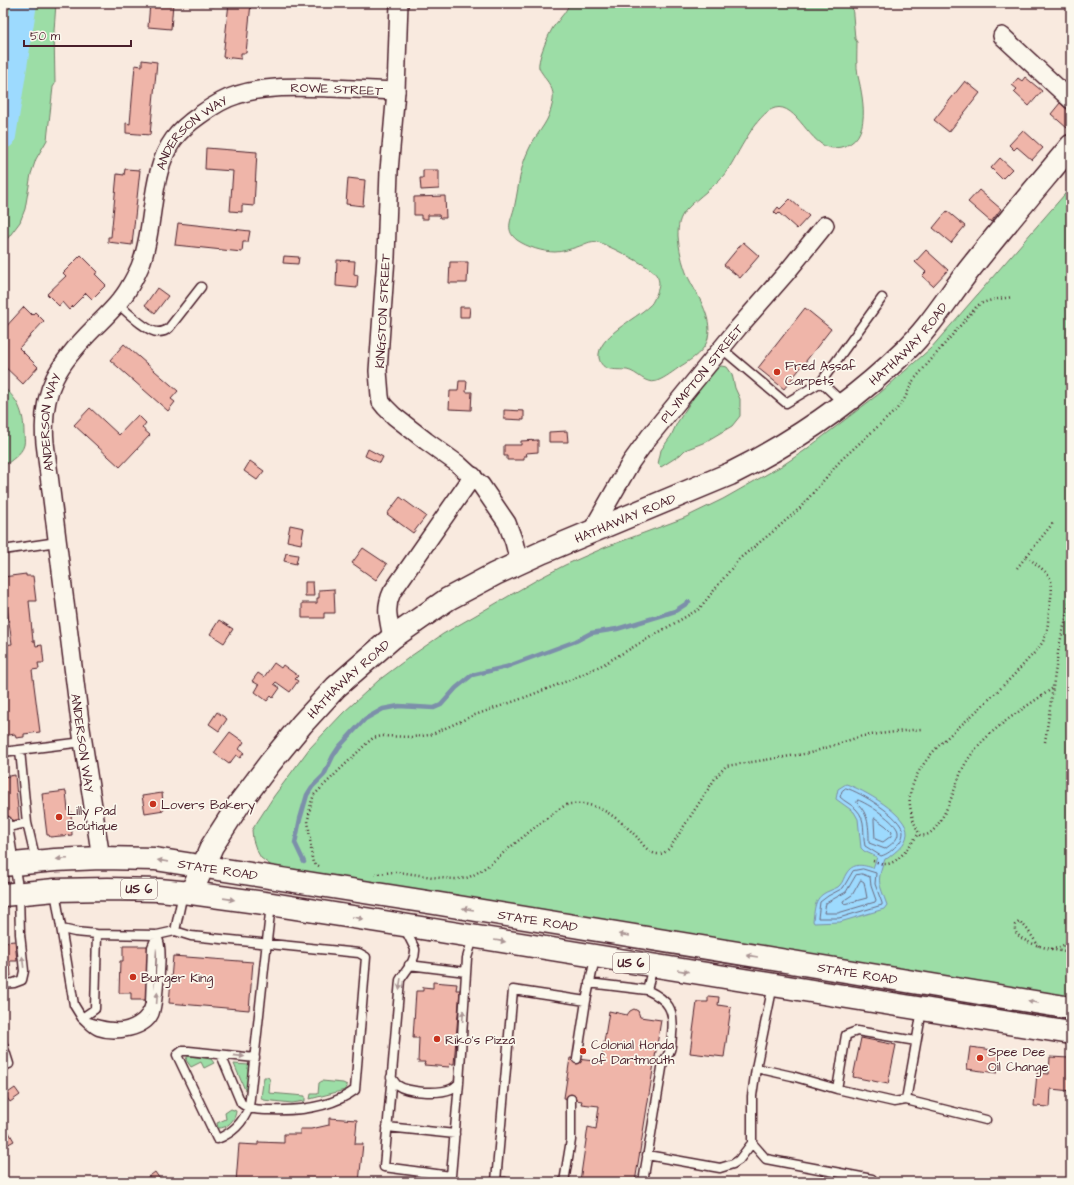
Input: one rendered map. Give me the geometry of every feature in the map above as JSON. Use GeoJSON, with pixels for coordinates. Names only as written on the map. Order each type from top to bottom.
{"type":"FeatureCollection","features":[{"type":"Feature","properties":{"kind":"main road","name":"HATHAWAY ROAD"},"geometry":{"type":"LineString","coordinates":[[187,893],[226,823],[286,743],[336,687],[354,670],[392,638],[448,599],[471,586],[519,562],[702,486],[757,460],[804,432],[843,404],[907,349],[1071,146]]}},
{"type":"Feature","properties":{"kind":"main road","name":"STATE ROAD"},"geometry":{"type":"LineString","coordinates":[[8,864],[101,858],[155,860],[1071,1008]]}},
{"type":"Feature","properties":{"kind":"main road","name":"STATE ROAD"},"geometry":{"type":"LineString","coordinates":[[11,894],[55,890],[132,889],[187,893],[271,904],[1071,1033]]}},
{"type":"Feature","properties":{"kind":"main road"},"geometry":{"type":"LineString","coordinates":[[773,985],[777,960]]}},
{"type":"Feature","properties":{"kind":"street","name":"KINGSTON STREET"},"geometry":{"type":"LineString","coordinates":[[399,3],[396,91],[388,179],[386,257],[378,371],[381,402],[404,425],[473,476],[489,495],[507,523],[519,562]]}},
{"type":"Feature","properties":{"kind":"street"},"geometry":{"type":"LineString","coordinates":[[1002,36],[1071,100]]}},
{"type":"Feature","properties":{"kind":"street","name":"ROWE STREET"},"geometry":{"type":"LineString","coordinates":[[278,87],[396,91]]}},
{"type":"Feature","properties":{"kind":"street","name":"ANDERSON WAY"},"geometry":{"type":"LineString","coordinates":[[101,858],[83,742],[44,431],[43,419],[48,393],[58,370],[72,352],[118,304],[131,285],[142,262],[146,248],[157,182],[166,151],[171,142],[187,124],[208,108],[236,95],[250,91],[278,87]]}},
{"type":"Feature","properties":{"kind":"street","name":"PLYMPTON STREET"},"geometry":{"type":"LineString","coordinates":[[591,532],[631,462],[649,437],[721,348],[825,225]]}},
{"type":"Feature","properties":{"kind":"street"},"geometry":{"type":"LineString","coordinates":[[392,638],[387,614],[387,602],[392,592],[473,476]]}},
{"type":"Feature","properties":{"kind":"lane"},"geometry":{"type":"LineString","coordinates":[[118,304],[150,330],[157,332],[165,331],[170,328],[201,287]]}},
{"type":"Feature","properties":{"kind":"lane"},"geometry":{"type":"LineString","coordinates":[[721,348],[786,403],[821,382],[882,298]]}},
{"type":"Feature","properties":{"kind":"lane"},"geometry":{"type":"LineString","coordinates":[[821,382],[843,404]]}},
{"type":"Feature","properties":{"kind":"lane"},"geometry":{"type":"LineString","coordinates":[[3,550],[57,542]]}},
{"type":"Feature","properties":{"kind":"lane"},"geometry":{"type":"LineString","coordinates":[[3,752],[83,742]]}},
{"type":"Feature","properties":{"kind":"lane"},"geometry":{"type":"LineString","coordinates":[[20,750],[27,823],[36,862]]}},
{"type":"Feature","properties":{"kind":"lane"},"geometry":{"type":"LineString","coordinates":[[3,984],[18,982],[22,980],[24,976],[20,934],[11,894],[6,826],[27,823]]}},
{"type":"Feature","properties":{"kind":"lane"},"geometry":{"type":"LineString","coordinates":[[55,890],[74,1005],[84,1020],[97,1031],[112,1034],[133,1030],[147,1024],[151,1020],[157,1003],[160,948],[157,935]]}},
{"type":"Feature","properties":{"kind":"lane"},"geometry":{"type":"LineString","coordinates":[[175,931],[187,893]]}},
{"type":"Feature","properties":{"kind":"lane"},"geometry":{"type":"LineString","coordinates":[[255,1058],[182,1051],[177,1055],[217,1140],[234,1130],[246,1116],[249,1107],[255,1058],[266,943],[271,904]]}},
{"type":"Feature","properties":{"kind":"lane"},"geometry":{"type":"LineString","coordinates":[[403,925],[415,949],[414,959],[400,980],[384,1167],[451,1176],[467,958],[473,937]]}},
{"type":"Feature","properties":{"kind":"lane"},"geometry":{"type":"LineString","coordinates":[[62,929],[74,932],[97,934],[157,935],[175,931],[191,936],[359,953],[366,957],[356,1090],[347,1096],[304,1110],[260,1110],[241,1103],[221,1055]]}},
{"type":"Feature","properties":{"kind":"lane"},"geometry":{"type":"LineString","coordinates":[[84,1020],[95,1009],[97,934]]}},
{"type":"Feature","properties":{"kind":"lane"},"geometry":{"type":"LineString","coordinates":[[577,1059],[589,983],[595,957]]}},
{"type":"Feature","properties":{"kind":"lane"},"geometry":{"type":"LineString","coordinates":[[409,965],[466,972]]}},
{"type":"Feature","properties":{"kind":"lane"},"geometry":{"type":"LineString","coordinates":[[647,990],[653,966]]}},
{"type":"Feature","properties":{"kind":"lane"},"geometry":{"type":"LineString","coordinates":[[589,983],[647,990],[659,996],[670,1009],[674,1020],[670,1052],[663,1062],[643,1182]]}},
{"type":"Feature","properties":{"kind":"lane"},"geometry":{"type":"LineString","coordinates":[[647,1155],[720,1168],[733,1164],[739,1160],[752,1143],[752,1096],[756,1068],[773,985]]}},
{"type":"Feature","properties":{"kind":"lane"},"geometry":{"type":"LineString","coordinates":[[505,1182],[496,1181],[513,990],[586,1001]]}},
{"type":"Feature","properties":{"kind":"lane"},"geometry":{"type":"LineString","coordinates":[[906,1100],[922,1009]]}},
{"type":"Feature","properties":{"kind":"lane"},"geometry":{"type":"LineString","coordinates":[[837,1089],[846,1035],[858,1032],[916,1040]]}},
{"type":"Feature","properties":{"kind":"lane"},"geometry":{"type":"LineString","coordinates":[[3,1045],[8,1064],[3,1066]]}},
{"type":"Feature","properties":{"kind":"lane"},"geometry":{"type":"LineString","coordinates":[[756,1068],[894,1102],[906,1100],[986,1120]]}},
{"type":"Feature","properties":{"kind":"lane"},"geometry":{"type":"LineString","coordinates":[[391,1077],[396,1084],[405,1089],[418,1091],[444,1091],[452,1089],[459,1083]]}},
{"type":"Feature","properties":{"kind":"lane"},"geometry":{"type":"LineString","coordinates":[[564,1182],[571,1140],[571,1099]]}},
{"type":"Feature","properties":{"kind":"lane"},"geometry":{"type":"LineString","coordinates":[[387,1127],[455,1134]]}},
{"type":"Feature","properties":{"kind":"lane"},"geometry":{"type":"LineString","coordinates":[[752,1143],[766,1159],[872,1179]]}},
{"type":"Feature","properties":{"kind":"path"},"geometry":{"type":"LineString","coordinates":[[322,867],[313,863],[312,858],[308,830],[311,803],[321,787],[335,775],[366,743],[378,737],[412,737],[430,735],[483,711],[518,700],[575,678],[604,664],[699,609],[739,559],[800,508],[841,460],[896,410],[904,400],[913,381],[976,306],[992,300],[1014,297]]}},
{"type":"Feature","properties":{"kind":"path"},"geometry":{"type":"LineString","coordinates":[[1016,568],[1053,523]]}},
{"type":"Feature","properties":{"kind":"path"},"geometry":{"type":"LineString","coordinates":[[1026,556],[1044,569],[1052,579],[1053,585],[1050,608],[1044,640],[1017,672],[948,736],[931,754],[922,767],[915,780],[910,795],[912,812],[919,833],[922,836],[925,836],[935,830],[946,810],[962,769],[979,745],[999,726],[1053,688]]}},
{"type":"Feature","properties":{"kind":"path"},"geometry":{"type":"LineString","coordinates":[[1045,742],[1059,646],[1071,598]]}},
{"type":"Feature","properties":{"kind":"path"},"geometry":{"type":"LineString","coordinates":[[368,874],[395,872],[456,879],[469,877],[489,865],[541,822],[563,806],[571,804],[588,805],[600,808],[611,814],[648,850],[658,854],[664,853],[676,840],[716,777],[726,766],[810,753],[862,736],[921,729]]}},
{"type":"Feature","properties":{"kind":"path"},"geometry":{"type":"LineString","coordinates":[[874,861],[889,864],[905,853],[919,833]]}},
{"type":"Feature","properties":{"kind":"path"},"geometry":{"type":"LineString","coordinates":[[1039,946],[1025,926],[1019,922],[1015,925],[1015,932],[1017,935],[1039,946],[1071,953]]}},
{"type":"Feature","properties":{"kind":"path"},"geometry":{"type":"LineString","coordinates":[[1050,949],[1071,941]]}},
{"type":"Feature","properties":{"kind":"green space"},"geometry":{"type":"Polygon","coordinates":[[[3,3],[56,3],[54,31],[55,84],[53,87],[47,140],[36,159],[31,174],[25,209],[20,222],[8,238],[3,242],[3,3]]]}},
{"type":"Feature","properties":{"kind":"green space"},"geometry":{"type":"Polygon","coordinates":[[[570,3],[852,3],[855,39],[857,42],[857,72],[863,110],[863,121],[860,132],[855,140],[846,146],[833,148],[825,146],[810,134],[797,118],[783,108],[775,108],[768,111],[754,126],[727,171],[686,210],[680,219],[678,236],[681,256],[687,275],[706,313],[709,330],[707,342],[701,351],[689,361],[663,378],[653,382],[645,380],[631,371],[606,368],[603,366],[599,358],[600,350],[610,336],[650,305],[657,292],[659,284],[656,274],[632,258],[598,242],[590,242],[563,251],[550,252],[525,245],[517,240],[510,232],[510,223],[526,156],[547,120],[553,100],[552,89],[539,68],[539,60],[552,29],[564,14],[570,3]]]}},
{"type":"Feature","properties":{"kind":"green space"},"geometry":{"type":"Polygon","coordinates":[[[1071,187],[1071,998],[273,867],[261,858],[253,840],[252,830],[274,796],[309,749],[343,713],[379,680],[443,634],[540,578],[606,547],[684,518],[723,499],[783,465],[804,451],[880,393],[931,348],[1071,187]]]}},
{"type":"Feature","properties":{"kind":"green space"},"geometry":{"type":"Polygon","coordinates":[[[721,366],[727,367],[732,374],[735,388],[740,399],[740,416],[732,426],[703,443],[685,450],[661,467],[658,464],[661,450],[671,436],[677,423],[708,375],[721,366]]]}},
{"type":"Feature","properties":{"kind":"green space"},"geometry":{"type":"Polygon","coordinates":[[[3,387],[13,396],[19,407],[24,426],[24,445],[21,451],[3,467],[3,387]]]}},
{"type":"Feature","properties":{"kind":"green space"},"geometry":{"type":"Polygon","coordinates":[[[189,1056],[211,1059],[214,1063],[204,1068],[201,1062],[191,1067],[186,1060],[189,1056]]]}},
{"type":"Feature","properties":{"kind":"green space"},"geometry":{"type":"Polygon","coordinates":[[[234,1064],[250,1065],[248,1088],[246,1090],[245,1090],[234,1064]]]}},
{"type":"Feature","properties":{"kind":"green space"},"geometry":{"type":"Polygon","coordinates":[[[264,1077],[268,1077],[270,1080],[269,1093],[305,1096],[305,1101],[292,1103],[263,1100],[261,1097],[264,1077]]]}},
{"type":"Feature","properties":{"kind":"green space"},"geometry":{"type":"Polygon","coordinates":[[[322,1081],[343,1083],[347,1085],[347,1087],[345,1090],[310,1099],[311,1094],[318,1094],[319,1083],[322,1081]]]}},
{"type":"Feature","properties":{"kind":"green space"},"geometry":{"type":"Polygon","coordinates":[[[231,1109],[236,1111],[233,1120],[225,1127],[218,1128],[217,1123],[226,1119],[225,1113],[231,1109]]]}},
{"type":"Feature","properties":{"kind":"water"},"geometry":{"type":"Polygon","coordinates":[[[846,784],[863,791],[893,811],[906,827],[907,834],[905,841],[900,848],[885,859],[880,873],[880,882],[887,905],[884,909],[840,922],[814,923],[815,907],[820,896],[837,888],[849,870],[855,866],[862,865],[873,868],[877,857],[861,848],[858,819],[854,812],[836,799],[838,789],[846,784]]]}},
{"type":"Feature","properties":{"kind":"building"},"geometry":{"type":"Polygon","coordinates":[[[150,3],[173,3],[171,29],[148,27],[150,3]]]}},
{"type":"Feature","properties":{"kind":"building"},"geometry":{"type":"Polygon","coordinates":[[[185,3],[213,3],[213,6],[185,3]]]}},
{"type":"Feature","properties":{"kind":"building"},"geometry":{"type":"Polygon","coordinates":[[[229,3],[251,3],[246,53],[241,53],[241,59],[223,57],[229,3]]]}},
{"type":"Feature","properties":{"kind":"building"},"geometry":{"type":"Polygon","coordinates":[[[142,60],[157,62],[150,135],[126,133],[126,123],[130,124],[135,65],[142,66],[142,60]]]}},
{"type":"Feature","properties":{"kind":"building"},"geometry":{"type":"Polygon","coordinates":[[[1025,77],[1042,91],[1029,106],[1014,92],[1017,89],[1012,85],[1018,78],[1022,81],[1025,77]]]}},
{"type":"Feature","properties":{"kind":"building"},"geometry":{"type":"Polygon","coordinates":[[[965,81],[980,93],[949,132],[934,120],[965,81]]]}},
{"type":"Feature","properties":{"kind":"building"},"geometry":{"type":"Polygon","coordinates":[[[1060,103],[1071,113],[1071,124],[1067,128],[1051,114],[1060,103]]]}},
{"type":"Feature","properties":{"kind":"building"},"geometry":{"type":"Polygon","coordinates":[[[1023,130],[1043,148],[1032,160],[1017,147],[1014,150],[1009,145],[1023,130]]]}},
{"type":"Feature","properties":{"kind":"building"},"geometry":{"type":"Polygon","coordinates":[[[206,148],[257,152],[254,206],[242,205],[242,212],[230,211],[233,171],[205,169],[206,148]]]}},
{"type":"Feature","properties":{"kind":"building"},"geometry":{"type":"Polygon","coordinates":[[[1000,158],[1012,169],[1002,179],[991,168],[1000,158]]]}},
{"type":"Feature","properties":{"kind":"building"},"geometry":{"type":"Polygon","coordinates":[[[125,169],[140,170],[132,245],[108,242],[108,237],[111,237],[117,174],[124,175],[125,169]]]}},
{"type":"Feature","properties":{"kind":"building"},"geometry":{"type":"Polygon","coordinates":[[[423,170],[439,170],[439,189],[421,190],[420,178],[423,178],[423,170]]]}},
{"type":"Feature","properties":{"kind":"building"},"geometry":{"type":"Polygon","coordinates":[[[348,178],[365,180],[363,206],[346,204],[348,178]]]}},
{"type":"Feature","properties":{"kind":"building"},"geometry":{"type":"Polygon","coordinates":[[[979,190],[1001,209],[991,222],[968,202],[979,190]]]}},
{"type":"Feature","properties":{"kind":"building"},"geometry":{"type":"Polygon","coordinates":[[[445,196],[446,218],[440,218],[439,215],[428,215],[428,219],[421,219],[421,215],[414,215],[414,197],[445,196]]]}},
{"type":"Feature","properties":{"kind":"building"},"geometry":{"type":"Polygon","coordinates":[[[790,199],[809,216],[797,229],[779,213],[777,215],[774,212],[778,207],[780,209],[790,199]]]}},
{"type":"Feature","properties":{"kind":"building"},"geometry":{"type":"Polygon","coordinates":[[[947,211],[965,226],[951,243],[933,228],[947,211]]]}},
{"type":"Feature","properties":{"kind":"building"},"geometry":{"type":"Polygon","coordinates":[[[178,223],[250,231],[248,242],[243,242],[242,252],[175,245],[178,223]]]}},
{"type":"Feature","properties":{"kind":"building"},"geometry":{"type":"Polygon","coordinates":[[[743,242],[759,256],[740,278],[724,265],[743,242]]]}},
{"type":"Feature","properties":{"kind":"building"},"geometry":{"type":"Polygon","coordinates":[[[926,250],[948,270],[933,286],[922,276],[926,272],[915,262],[926,250]]]}},
{"type":"Feature","properties":{"kind":"building"},"geometry":{"type":"Polygon","coordinates":[[[81,255],[98,272],[95,274],[106,285],[92,299],[86,293],[69,310],[62,302],[59,306],[47,294],[66,276],[63,273],[81,255]]]}},
{"type":"Feature","properties":{"kind":"building"},"geometry":{"type":"Polygon","coordinates":[[[284,256],[299,257],[298,264],[283,263],[284,256]]]}},
{"type":"Feature","properties":{"kind":"building"},"geometry":{"type":"Polygon","coordinates":[[[337,260],[355,261],[354,274],[358,275],[357,288],[336,286],[337,260]]]}},
{"type":"Feature","properties":{"kind":"building"},"geometry":{"type":"Polygon","coordinates":[[[450,262],[468,262],[467,283],[449,283],[450,262]]]}},
{"type":"Feature","properties":{"kind":"building"},"geometry":{"type":"Polygon","coordinates":[[[157,288],[168,296],[155,313],[145,305],[157,288]]]}},
{"type":"Feature","properties":{"kind":"building"},"geometry":{"type":"Polygon","coordinates":[[[24,307],[32,315],[35,312],[44,321],[19,348],[38,367],[23,384],[3,365],[3,330],[24,307]]]}},
{"type":"Feature","properties":{"kind":"building"},"geometry":{"type":"Polygon","coordinates":[[[460,307],[470,307],[469,317],[460,317],[460,307]]]}},
{"type":"Feature","properties":{"kind":"building"},"geometry":{"type":"Polygon","coordinates":[[[805,308],[831,329],[784,389],[758,368],[805,308]]]}},
{"type":"Feature","properties":{"kind":"building"},"geometry":{"type":"Polygon","coordinates":[[[124,344],[178,391],[171,399],[175,402],[168,411],[110,360],[124,344]]]}},
{"type":"Feature","properties":{"kind":"building"},"geometry":{"type":"Polygon","coordinates":[[[459,381],[467,381],[466,392],[472,392],[471,410],[449,409],[450,391],[458,391],[459,381]]]}},
{"type":"Feature","properties":{"kind":"building"},"geometry":{"type":"Polygon","coordinates":[[[90,408],[119,435],[138,415],[146,423],[142,428],[150,435],[120,467],[74,425],[90,408]]]}},
{"type":"Feature","properties":{"kind":"building"},"geometry":{"type":"Polygon","coordinates":[[[504,410],[524,411],[524,420],[504,419],[504,410]]]}},
{"type":"Feature","properties":{"kind":"building"},"geometry":{"type":"Polygon","coordinates":[[[567,431],[568,442],[549,442],[549,432],[567,431]]]}},
{"type":"Feature","properties":{"kind":"building"},"geometry":{"type":"Polygon","coordinates":[[[538,440],[538,452],[526,453],[527,456],[524,456],[524,460],[507,460],[507,456],[504,456],[504,445],[521,445],[521,441],[538,440]]]}},
{"type":"Feature","properties":{"kind":"building"},"geometry":{"type":"Polygon","coordinates":[[[368,449],[383,457],[380,463],[365,456],[368,449]]]}},
{"type":"Feature","properties":{"kind":"building"},"geometry":{"type":"Polygon","coordinates":[[[250,461],[264,471],[257,480],[244,471],[250,461]]]}},
{"type":"Feature","properties":{"kind":"building"},"geometry":{"type":"Polygon","coordinates":[[[400,497],[426,516],[413,533],[387,514],[400,497]]]}},
{"type":"Feature","properties":{"kind":"building"},"geometry":{"type":"Polygon","coordinates":[[[290,525],[304,528],[301,544],[287,541],[290,525]]]}},
{"type":"Feature","properties":{"kind":"building"},"geometry":{"type":"Polygon","coordinates":[[[363,548],[387,564],[376,580],[352,563],[363,548]]]}},
{"type":"Feature","properties":{"kind":"building"},"geometry":{"type":"Polygon","coordinates":[[[286,553],[298,555],[296,564],[284,561],[286,553]]]}},
{"type":"Feature","properties":{"kind":"building"},"geometry":{"type":"Polygon","coordinates":[[[26,574],[26,576],[33,576],[36,601],[29,601],[33,641],[35,641],[36,646],[42,645],[44,663],[38,663],[39,669],[32,670],[40,732],[24,734],[24,737],[16,738],[15,734],[3,736],[3,645],[12,644],[7,607],[3,607],[3,577],[26,574]]]}},
{"type":"Feature","properties":{"kind":"building"},"geometry":{"type":"Polygon","coordinates":[[[305,582],[313,582],[314,596],[305,596],[305,582]]]}},
{"type":"Feature","properties":{"kind":"building"},"geometry":{"type":"Polygon","coordinates":[[[334,589],[335,613],[324,613],[324,618],[302,618],[302,603],[317,603],[317,598],[319,598],[319,590],[334,589]]]}},
{"type":"Feature","properties":{"kind":"building"},"geometry":{"type":"Polygon","coordinates":[[[219,620],[233,629],[224,643],[210,634],[219,620]]]}},
{"type":"Feature","properties":{"kind":"building"},"geometry":{"type":"Polygon","coordinates":[[[274,663],[281,668],[283,665],[298,676],[295,679],[298,681],[290,692],[276,682],[274,684],[280,688],[273,698],[271,696],[267,701],[255,692],[259,685],[252,681],[258,673],[264,677],[274,663]]]}},
{"type":"Feature","properties":{"kind":"building"},"geometry":{"type":"Polygon","coordinates":[[[217,712],[227,719],[219,731],[209,724],[217,712]]]}},
{"type":"Feature","properties":{"kind":"building"},"geometry":{"type":"Polygon","coordinates":[[[230,732],[244,742],[239,749],[244,753],[240,758],[236,755],[229,764],[214,753],[230,732]]]}},
{"type":"Feature","properties":{"kind":"building"},"geometry":{"type":"Polygon","coordinates":[[[15,775],[19,820],[3,822],[3,777],[15,775]]]}},
{"type":"Feature","properties":{"kind":"building"},"geometry":{"type":"Polygon","coordinates":[[[66,791],[68,811],[71,811],[72,835],[50,837],[47,835],[42,794],[66,791]]]}},
{"type":"Feature","properties":{"kind":"building"},"geometry":{"type":"Polygon","coordinates":[[[162,793],[164,810],[145,813],[142,796],[162,793]]]}},
{"type":"Feature","properties":{"kind":"building"},"geometry":{"type":"Polygon","coordinates":[[[15,941],[17,961],[10,961],[11,976],[3,977],[3,942],[15,941]]]}},
{"type":"Feature","properties":{"kind":"building","name":"Burger King"},"geometry":{"type":"Polygon","coordinates":[[[123,946],[148,946],[147,1000],[131,1000],[131,993],[119,993],[120,961],[123,961],[123,946]]]}},
{"type":"Feature","properties":{"kind":"building"},"geometry":{"type":"Polygon","coordinates":[[[173,956],[253,962],[249,1010],[169,1003],[173,956]]]}},
{"type":"Feature","properties":{"kind":"building"},"geometry":{"type":"Polygon","coordinates":[[[433,982],[457,984],[456,990],[460,990],[454,1064],[450,1064],[449,1067],[424,1065],[425,1062],[418,1062],[419,1038],[413,1038],[416,991],[423,991],[423,987],[433,988],[433,982]]]}},
{"type":"Feature","properties":{"kind":"building"},"geometry":{"type":"Polygon","coordinates":[[[708,996],[719,997],[718,1005],[731,1007],[724,1057],[690,1053],[697,1002],[708,1002],[708,996]]]}},
{"type":"Feature","properties":{"kind":"building"},"geometry":{"type":"Polygon","coordinates":[[[634,1009],[638,1011],[640,1017],[661,1020],[635,1182],[580,1181],[588,1127],[596,1129],[599,1106],[581,1104],[582,1101],[564,1098],[570,1058],[601,1062],[609,1011],[627,1015],[634,1009]]]}},
{"type":"Feature","properties":{"kind":"building"},"geometry":{"type":"Polygon","coordinates":[[[861,1038],[896,1045],[888,1084],[853,1077],[861,1038]]]}},
{"type":"Feature","properties":{"kind":"building"},"geometry":{"type":"Polygon","coordinates":[[[970,1047],[1000,1051],[997,1073],[967,1069],[970,1047]]]}},
{"type":"Feature","properties":{"kind":"building"},"geometry":{"type":"Polygon","coordinates":[[[1050,1057],[1069,1058],[1069,1064],[1071,1064],[1071,1091],[1051,1089],[1050,1107],[1034,1106],[1037,1073],[1049,1074],[1050,1057]]]}},
{"type":"Feature","properties":{"kind":"building"},"geometry":{"type":"Polygon","coordinates":[[[15,1088],[20,1095],[10,1102],[5,1095],[15,1088]]]}},
{"type":"Feature","properties":{"kind":"building"},"geometry":{"type":"Polygon","coordinates":[[[329,1118],[357,1120],[355,1144],[363,1144],[359,1182],[236,1182],[239,1144],[258,1145],[258,1142],[284,1143],[284,1134],[300,1134],[300,1129],[311,1129],[329,1125],[329,1118]]]}},
{"type":"Feature","properties":{"kind":"building"},"geometry":{"type":"Polygon","coordinates":[[[3,1122],[14,1141],[3,1147],[3,1122]]]}},
{"type":"Feature","properties":{"kind":"building"},"geometry":{"type":"Polygon","coordinates":[[[155,1172],[162,1182],[143,1181],[155,1172]]]}},
{"type":"Feature","properties":{"kind":"waterway"},"geometry":{"type":"LineString","coordinates":[[3,136],[24,3]]}},
{"type":"Feature","properties":{"kind":"waterway"},"geometry":{"type":"LineString","coordinates":[[304,862],[295,843],[307,795],[312,787],[324,775],[339,747],[365,719],[383,709],[399,706],[434,708],[441,705],[456,688],[472,675],[506,667],[576,641],[591,633],[617,629],[675,611],[689,602]]}},
{"type":"Feature","properties":{"kind":"place","name":"Fred Assaf Carpets"},"geometry":{"type":"Point","coordinates":[777,372]}},
{"type":"Feature","properties":{"kind":"place","name":"Lovers Bakery"},"geometry":{"type":"Point","coordinates":[153,804]}},
{"type":"Feature","properties":{"kind":"place","name":"Lilly Pad Boutique"},"geometry":{"type":"Point","coordinates":[59,817]}},
{"type":"Feature","properties":{"kind":"place","name":"Burger King"},"geometry":{"type":"Point","coordinates":[133,977]}},
{"type":"Feature","properties":{"kind":"place","name":"Riko's Pizza"},"geometry":{"type":"Point","coordinates":[437,1039]}},
{"type":"Feature","properties":{"kind":"place","name":"Colonial Honda of Dartmouth"},"geometry":{"type":"Point","coordinates":[583,1051]}},
{"type":"Feature","properties":{"kind":"place","name":"Spee Dee Oil Change"},"geometry":{"type":"Point","coordinates":[980,1058]}}]}
